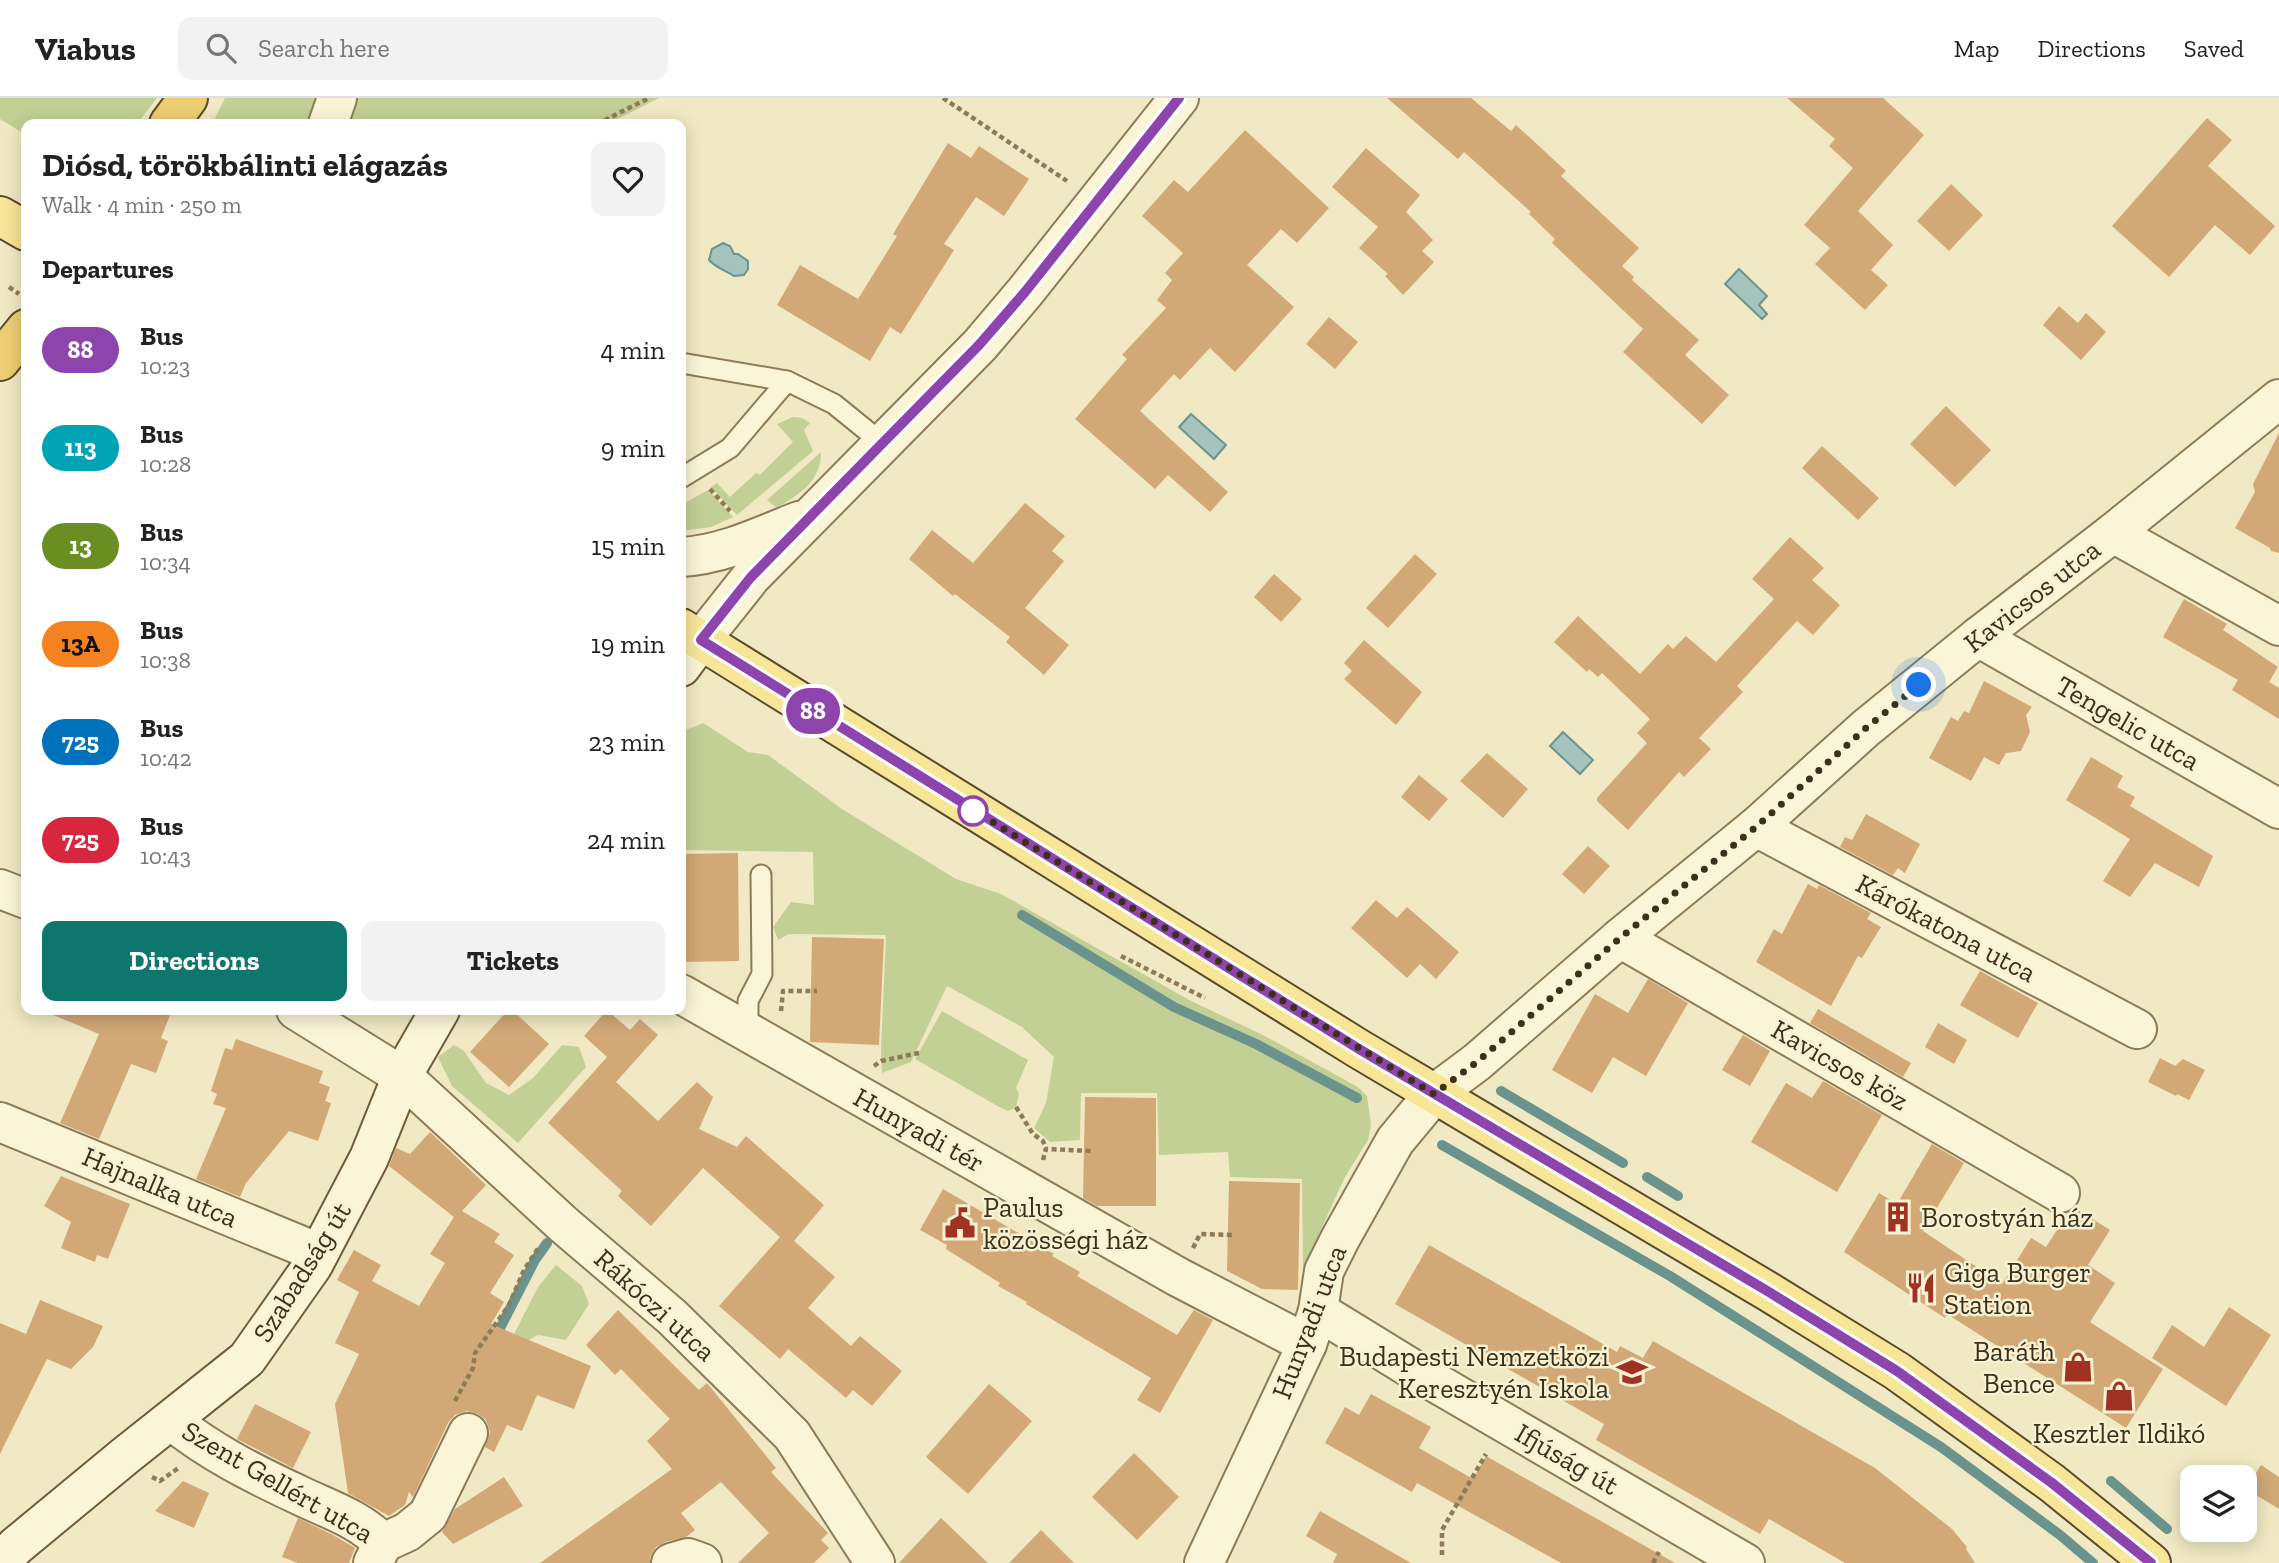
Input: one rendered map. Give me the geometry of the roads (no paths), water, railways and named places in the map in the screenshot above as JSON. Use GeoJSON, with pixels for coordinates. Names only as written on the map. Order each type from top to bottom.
{"type":"FeatureCollection","features":[{"type":"Feature","properties":{"kind":"highway"},"geometry":{"type":"LineString","coordinates":[[173,119],[188,98]]}},
{"type":"Feature","properties":{"kind":"highway"},"geometry":{"type":"LineString","coordinates":[[0,361],[21,321]]}},
{"type":"Feature","properties":{"kind":"highway"},"geometry":{"type":"LineString","coordinates":[[0,377],[21,366]]}},
{"type":"Feature","properties":{"kind":"main road"},"geometry":{"type":"LineString","coordinates":[[0,216],[21,228]]}},
{"type":"Feature","properties":{"kind":"main road"},"geometry":{"type":"LineString","coordinates":[[688,645],[1434,1094],[1758,1285],[1897,1371],[2052,1483],[2151,1563]]}},
{"type":"Feature","properties":{"kind":"street"},"geometry":{"type":"LineString","coordinates":[[330,119],[337,98]]}},
{"type":"Feature","properties":{"kind":"street"},"geometry":{"type":"LineString","coordinates":[[688,645],[751,577],[979,345],[1179,98]]}},
{"type":"Feature","properties":{"kind":"street","name":"Kavicsos utca"},"geometry":{"type":"LineString","coordinates":[[1434,1094],[1483,1057],[1620,938],[1756,827],[1866,728],[2279,399]]}},
{"type":"Feature","properties":{"kind":"street"},"geometry":{"type":"LineString","coordinates":[[686,557],[725,550],[811,516]]}},
{"type":"Feature","properties":{"kind":"street"},"geometry":{"type":"LineString","coordinates":[[2113,533],[2279,626]]}},
{"type":"Feature","properties":{"kind":"street","name":"Tengelic utca"},"geometry":{"type":"LineString","coordinates":[[1978,637],[2279,809]]}},
{"type":"Feature","properties":{"kind":"street","name":"Kárókatona utca"},"geometry":{"type":"LineString","coordinates":[[1756,827],[2137,1029]]}},
{"type":"Feature","properties":{"kind":"street"},"geometry":{"type":"LineString","coordinates":[[0,889],[21,897]]}},
{"type":"Feature","properties":{"kind":"street","name":"Kavicsos köz"},"geometry":{"type":"LineString","coordinates":[[1620,938],[2060,1193]]}},
{"type":"Feature","properties":{"kind":"street","name":"Hunyadi tér"},"geometry":{"type":"LineString","coordinates":[[686,997],[1178,1277],[1312,1327]]}},
{"type":"Feature","properties":{"kind":"street","name":"Rákóczi utca"},"geometry":{"type":"LineString","coordinates":[[304,1015],[402,1076],[563,1224],[672,1317],[792,1435],[875,1563]]}},
{"type":"Feature","properties":{"kind":"street","name":"Szabadság út"},"geometry":{"type":"LineString","coordinates":[[17,1557],[125,1456],[247,1359],[319,1253],[369,1158],[402,1076],[437,1015]]}},
{"type":"Feature","properties":{"kind":"street","name":"Hunyadi utca"},"geometry":{"type":"LineString","coordinates":[[1204,1563],[1312,1327],[1324,1271],[1395,1141],[1434,1094]]}},
{"type":"Feature","properties":{"kind":"street","name":"Hajnalka utca"},"geometry":{"type":"LineString","coordinates":[[0,1122],[319,1253]]}},
{"type":"Feature","properties":{"kind":"street","name":"Ifjúság út"},"geometry":{"type":"LineString","coordinates":[[1312,1327],[1414,1370],[1745,1563]]}},
{"type":"Feature","properties":{"kind":"street","name":"Szent Gellért utca"},"geometry":{"type":"LineString","coordinates":[[172,1421],[193,1438],[262,1478],[366,1526],[378,1553],[428,1515],[468,1433]]}},
{"type":"Feature","properties":{"kind":"street"},"geometry":{"type":"LineString","coordinates":[[671,1563],[688,1558],[702,1563]]}},
{"type":"Feature","properties":{"kind":"lane"},"geometry":{"type":"LineString","coordinates":[[686,364],[787,381],[834,404],[882,443]]}},
{"type":"Feature","properties":{"kind":"lane"},"geometry":{"type":"LineString","coordinates":[[687,474],[730,448],[787,381]]}},
{"type":"Feature","properties":{"kind":"lane"},"geometry":{"type":"LineString","coordinates":[[761,875],[762,974],[748,1001],[763,1042]]}},
{"type":"Feature","properties":{"kind":"water"},"geometry":{"type":"Polygon","coordinates":[[[723,243],[730,246],[734,254],[748,261],[748,269],[744,275],[734,276],[709,260],[712,249],[723,243]]]}},
{"type":"Feature","properties":{"kind":"water"},"geometry":{"type":"Polygon","coordinates":[[[1739,269],[1767,296],[1759,305],[1767,314],[1762,319],[1725,284],[1739,269]]]}},
{"type":"Feature","properties":{"kind":"water"},"geometry":{"type":"Polygon","coordinates":[[[1191,414],[1226,445],[1214,459],[1179,427],[1191,414]]]}},
{"type":"Feature","properties":{"kind":"water"},"geometry":{"type":"Polygon","coordinates":[[[1563,732],[1593,760],[1580,774],[1550,746],[1563,732]]]}},
{"type":"Feature","properties":{"kind":"waterway"},"geometry":{"type":"LineString","coordinates":[[1022,915],[1174,1007],[1256,1044],[1357,1098]]}},
{"type":"Feature","properties":{"kind":"waterway"},"geometry":{"type":"LineString","coordinates":[[1501,1091],[1623,1163]]}},
{"type":"Feature","properties":{"kind":"waterway"},"geometry":{"type":"LineString","coordinates":[[1442,1145],[1670,1276],[1941,1447],[2060,1535],[2093,1563]]}},
{"type":"Feature","properties":{"kind":"waterway"},"geometry":{"type":"LineString","coordinates":[[1647,1177],[1678,1196]]}},
{"type":"Feature","properties":{"kind":"waterway"},"geometry":{"type":"LineString","coordinates":[[495,1338],[535,1260],[547,1243]]}},
{"type":"Feature","properties":{"kind":"waterway"},"geometry":{"type":"LineString","coordinates":[[2111,1481],[2167,1529]]}},
{"type":"Feature","properties":{"kind":"place","name":"Borostyán ház"},"geometry":{"type":"Point","coordinates":[1898,1217]}},
{"type":"Feature","properties":{"kind":"place","name":"Paulus közösségi ház"},"geometry":{"type":"Point","coordinates":[960,1223]}},
{"type":"Feature","properties":{"kind":"place","name":"Giga Burger Station"},"geometry":{"type":"Point","coordinates":[1921,1288]}},
{"type":"Feature","properties":{"kind":"place","name":"Baráth Bence"},"geometry":{"type":"Point","coordinates":[2078,1367]}},
{"type":"Feature","properties":{"kind":"place","name":"Budapesti Nemzetközi Keresztyén Iskola"},"geometry":{"type":"Point","coordinates":[1632,1372]}},
{"type":"Feature","properties":{"kind":"place","name":"Kesztler Ildikó"},"geometry":{"type":"Point","coordinates":[2119,1396]}}]}
